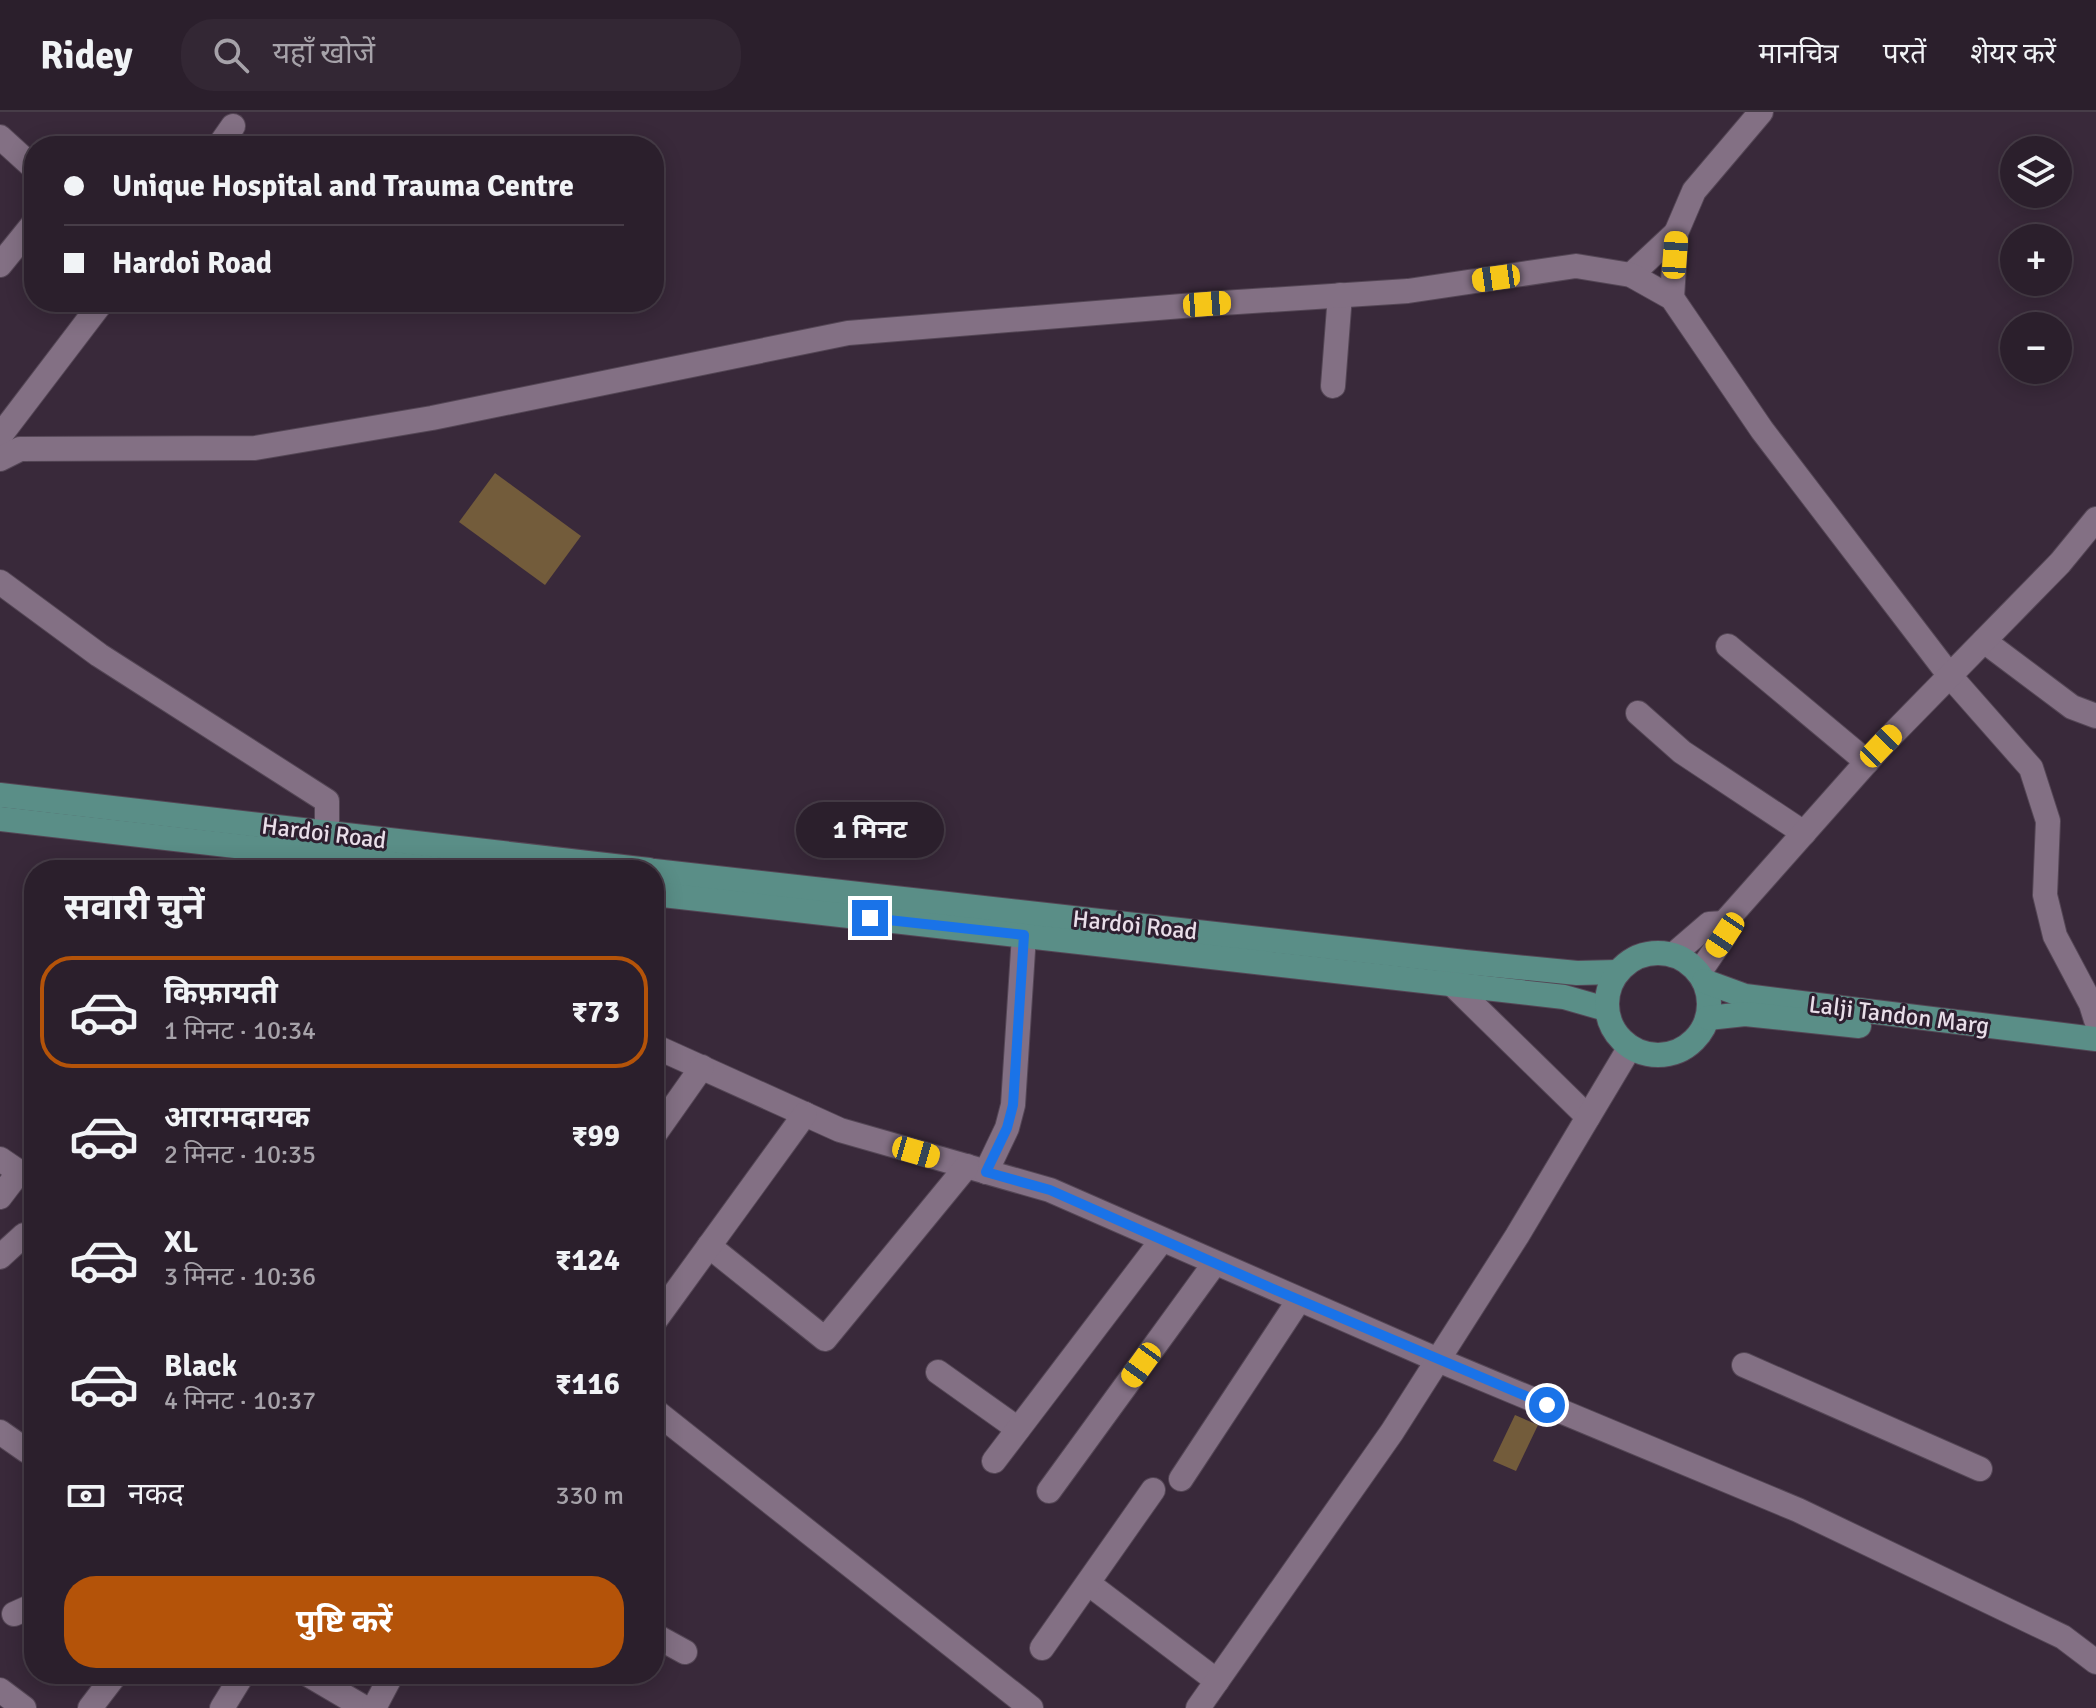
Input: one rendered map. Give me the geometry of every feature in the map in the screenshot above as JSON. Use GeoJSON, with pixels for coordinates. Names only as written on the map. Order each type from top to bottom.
{"type":"FeatureCollection","features":[{"type":"Feature","properties":{"kind":"main road","name":"Hardoi Road"},"geometry":{"type":"LineString","coordinates":[[0,795],[327,833],[417,860]]}},
{"type":"Feature","properties":{"kind":"main road","name":"Hardoi Road"},"geometry":{"type":"LineString","coordinates":[[0,819],[417,860]]}},
{"type":"Feature","properties":{"kind":"main road","name":"Hardoi Road"},"geometry":{"type":"LineString","coordinates":[[664,872],[1452,972],[1606,1009]]}},
{"type":"Feature","properties":{"kind":"main road","name":"Hardoi Road"},"geometry":{"type":"LineString","coordinates":[[664,895],[1024,935],[1452,972],[1617,972]]}},
{"type":"Feature","properties":{"kind":"main road"},"geometry":{"type":"LineString","coordinates":[[1656,953],[1673,955],[1689,963],[1702,977],[1709,1000],[1708,1018],[1696,1039],[1681,1050],[1664,1056],[1642,1054],[1623,1043],[1611,1028],[1606,1009],[1608,989],[1617,972],[1634,958],[1656,953]]}},
{"type":"Feature","properties":{"kind":"main road","name":"Lalji Tandon Marg"},"geometry":{"type":"LineString","coordinates":[[1702,977],[1745,996],[2096,1039]]}},
{"type":"Feature","properties":{"kind":"main road","name":"Lalji Tandon Marg"},"geometry":{"type":"LineString","coordinates":[[1708,1018],[1745,1014],[2096,1052]]}},
{"type":"Feature","properties":{"kind":"street"},"geometry":{"type":"LineString","coordinates":[[1672,298],[1676,233],[1694,191],[1761,112]]}},
{"type":"Feature","properties":{"kind":"street"},"geometry":{"type":"LineString","coordinates":[[226,136],[233,126]]}},
{"type":"Feature","properties":{"kind":"street"},"geometry":{"type":"LineString","coordinates":[[0,137],[24,159]]}},
{"type":"Feature","properties":{"kind":"street"},"geometry":{"type":"LineString","coordinates":[[1631,275],[1676,233]]}},
{"type":"Feature","properties":{"kind":"street"},"geometry":{"type":"LineString","coordinates":[[0,265],[24,235]]}},
{"type":"Feature","properties":{"kind":"street"},"geometry":{"type":"LineString","coordinates":[[0,459],[20,449],[255,448],[432,418],[848,333],[1408,291],[1576,266],[1631,275],[1672,298],[1762,430],[1950,676],[2031,768],[2048,821],[2045,895],[2055,936],[2091,1004],[2096,1020]]}},
{"type":"Feature","properties":{"kind":"street"},"geometry":{"type":"LineString","coordinates":[[1333,386],[1340,295]]}},
{"type":"Feature","properties":{"kind":"street"},"geometry":{"type":"LineString","coordinates":[[0,436],[94,312]]}},
{"type":"Feature","properties":{"kind":"street"},"geometry":{"type":"LineString","coordinates":[[1673,955],[1709,924],[1724,923],[1867,762],[2060,563],[2096,519]]}},
{"type":"Feature","properties":{"kind":"street"},"geometry":{"type":"LineString","coordinates":[[0,582],[99,655],[327,801],[327,833]]}},
{"type":"Feature","properties":{"kind":"street"},"geometry":{"type":"LineString","coordinates":[[1984,641],[2072,707],[2096,716]]}},
{"type":"Feature","properties":{"kind":"street"},"geometry":{"type":"LineString","coordinates":[[1728,646],[1867,762]]}},
{"type":"Feature","properties":{"kind":"street"},"geometry":{"type":"LineString","coordinates":[[1638,713],[1682,752],[1804,833]]}},
{"type":"Feature","properties":{"kind":"street"},"geometry":{"type":"LineString","coordinates":[[1702,977],[1725,935],[1724,923]]}},
{"type":"Feature","properties":{"kind":"street"},"geometry":{"type":"LineString","coordinates":[[709,1246],[825,1339],[976,1169],[1007,1128],[1013,1105],[1024,935]]}},
{"type":"Feature","properties":{"kind":"street"},"geometry":{"type":"LineString","coordinates":[[1452,972],[1588,1117]]}},
{"type":"Feature","properties":{"kind":"street"},"geometry":{"type":"LineString","coordinates":[[1198,1708],[1392,1432],[1517,1236],[1630,1047]]}},
{"type":"Feature","properties":{"kind":"street"},"geometry":{"type":"LineString","coordinates":[[664,1050],[840,1130],[1050,1190],[1438,1360],[1798,1510],[2063,1637],[2096,1662]]}},
{"type":"Feature","properties":{"kind":"street"},"geometry":{"type":"LineString","coordinates":[[664,1121],[702,1067]]}},
{"type":"Feature","properties":{"kind":"street"},"geometry":{"type":"LineString","coordinates":[[664,1308],[805,1114]]}},
{"type":"Feature","properties":{"kind":"street"},"geometry":{"type":"LineString","coordinates":[[0,1159],[19,1172],[0,1197]]}},
{"type":"Feature","properties":{"kind":"street"},"geometry":{"type":"LineString","coordinates":[[0,1257],[24,1235]]}},
{"type":"Feature","properties":{"kind":"street"},"geometry":{"type":"LineString","coordinates":[[994,1461],[1162,1240]]}},
{"type":"Feature","properties":{"kind":"street"},"geometry":{"type":"LineString","coordinates":[[1049,1491],[1215,1263]]}},
{"type":"Feature","properties":{"kind":"street"},"geometry":{"type":"LineString","coordinates":[[1181,1479],[1299,1300]]}},
{"type":"Feature","properties":{"kind":"street"},"geometry":{"type":"LineString","coordinates":[[1744,1365],[1980,1469]]}},
{"type":"Feature","properties":{"kind":"street"},"geometry":{"type":"LineString","coordinates":[[938,1372],[1018,1429]]}},
{"type":"Feature","properties":{"kind":"street"},"geometry":{"type":"LineString","coordinates":[[664,1418],[1031,1708]]}},
{"type":"Feature","properties":{"kind":"street"},"geometry":{"type":"LineString","coordinates":[[0,1432],[24,1449]]}},
{"type":"Feature","properties":{"kind":"street"},"geometry":{"type":"LineString","coordinates":[[1042,1648],[1153,1490]]}},
{"type":"Feature","properties":{"kind":"street"},"geometry":{"type":"LineString","coordinates":[[1089,1584],[1217,1681]]}},
{"type":"Feature","properties":{"kind":"street"},"geometry":{"type":"LineString","coordinates":[[664,1640],[685,1652]]}},
{"type":"Feature","properties":{"kind":"street"},"geometry":{"type":"LineString","coordinates":[[90,1708],[108,1684]]}},
{"type":"Feature","properties":{"kind":"street"},"geometry":{"type":"LineString","coordinates":[[222,1708],[237,1684]]}},
{"type":"Feature","properties":{"kind":"street"},"geometry":{"type":"LineString","coordinates":[[331,1684],[365,1708]]}},
{"type":"Feature","properties":{"kind":"street"},"geometry":{"type":"LineString","coordinates":[[374,1708],[387,1684]]}},
{"type":"Feature","properties":{"kind":"street"},"geometry":{"type":"LineString","coordinates":[[0,1690],[24,1708]]}},
{"type":"Feature","properties":{"kind":"building"},"geometry":{"type":"Polygon","coordinates":[[[495,473],[581,536],[545,585],[459,522],[495,473]]]}},
{"type":"Feature","properties":{"kind":"building"},"geometry":{"type":"Polygon","coordinates":[[[1515,1415],[1538,1425],[1516,1471],[1493,1461],[1515,1415]]]}},
{"type":"Feature","properties":{"kind":"route"},"geometry":{"type":"LineString","coordinates":[[870,918],[1024,935],[1013,1105],[1007,1128],[986,1172],[1050,1190],[1547,1405]]}}]}
